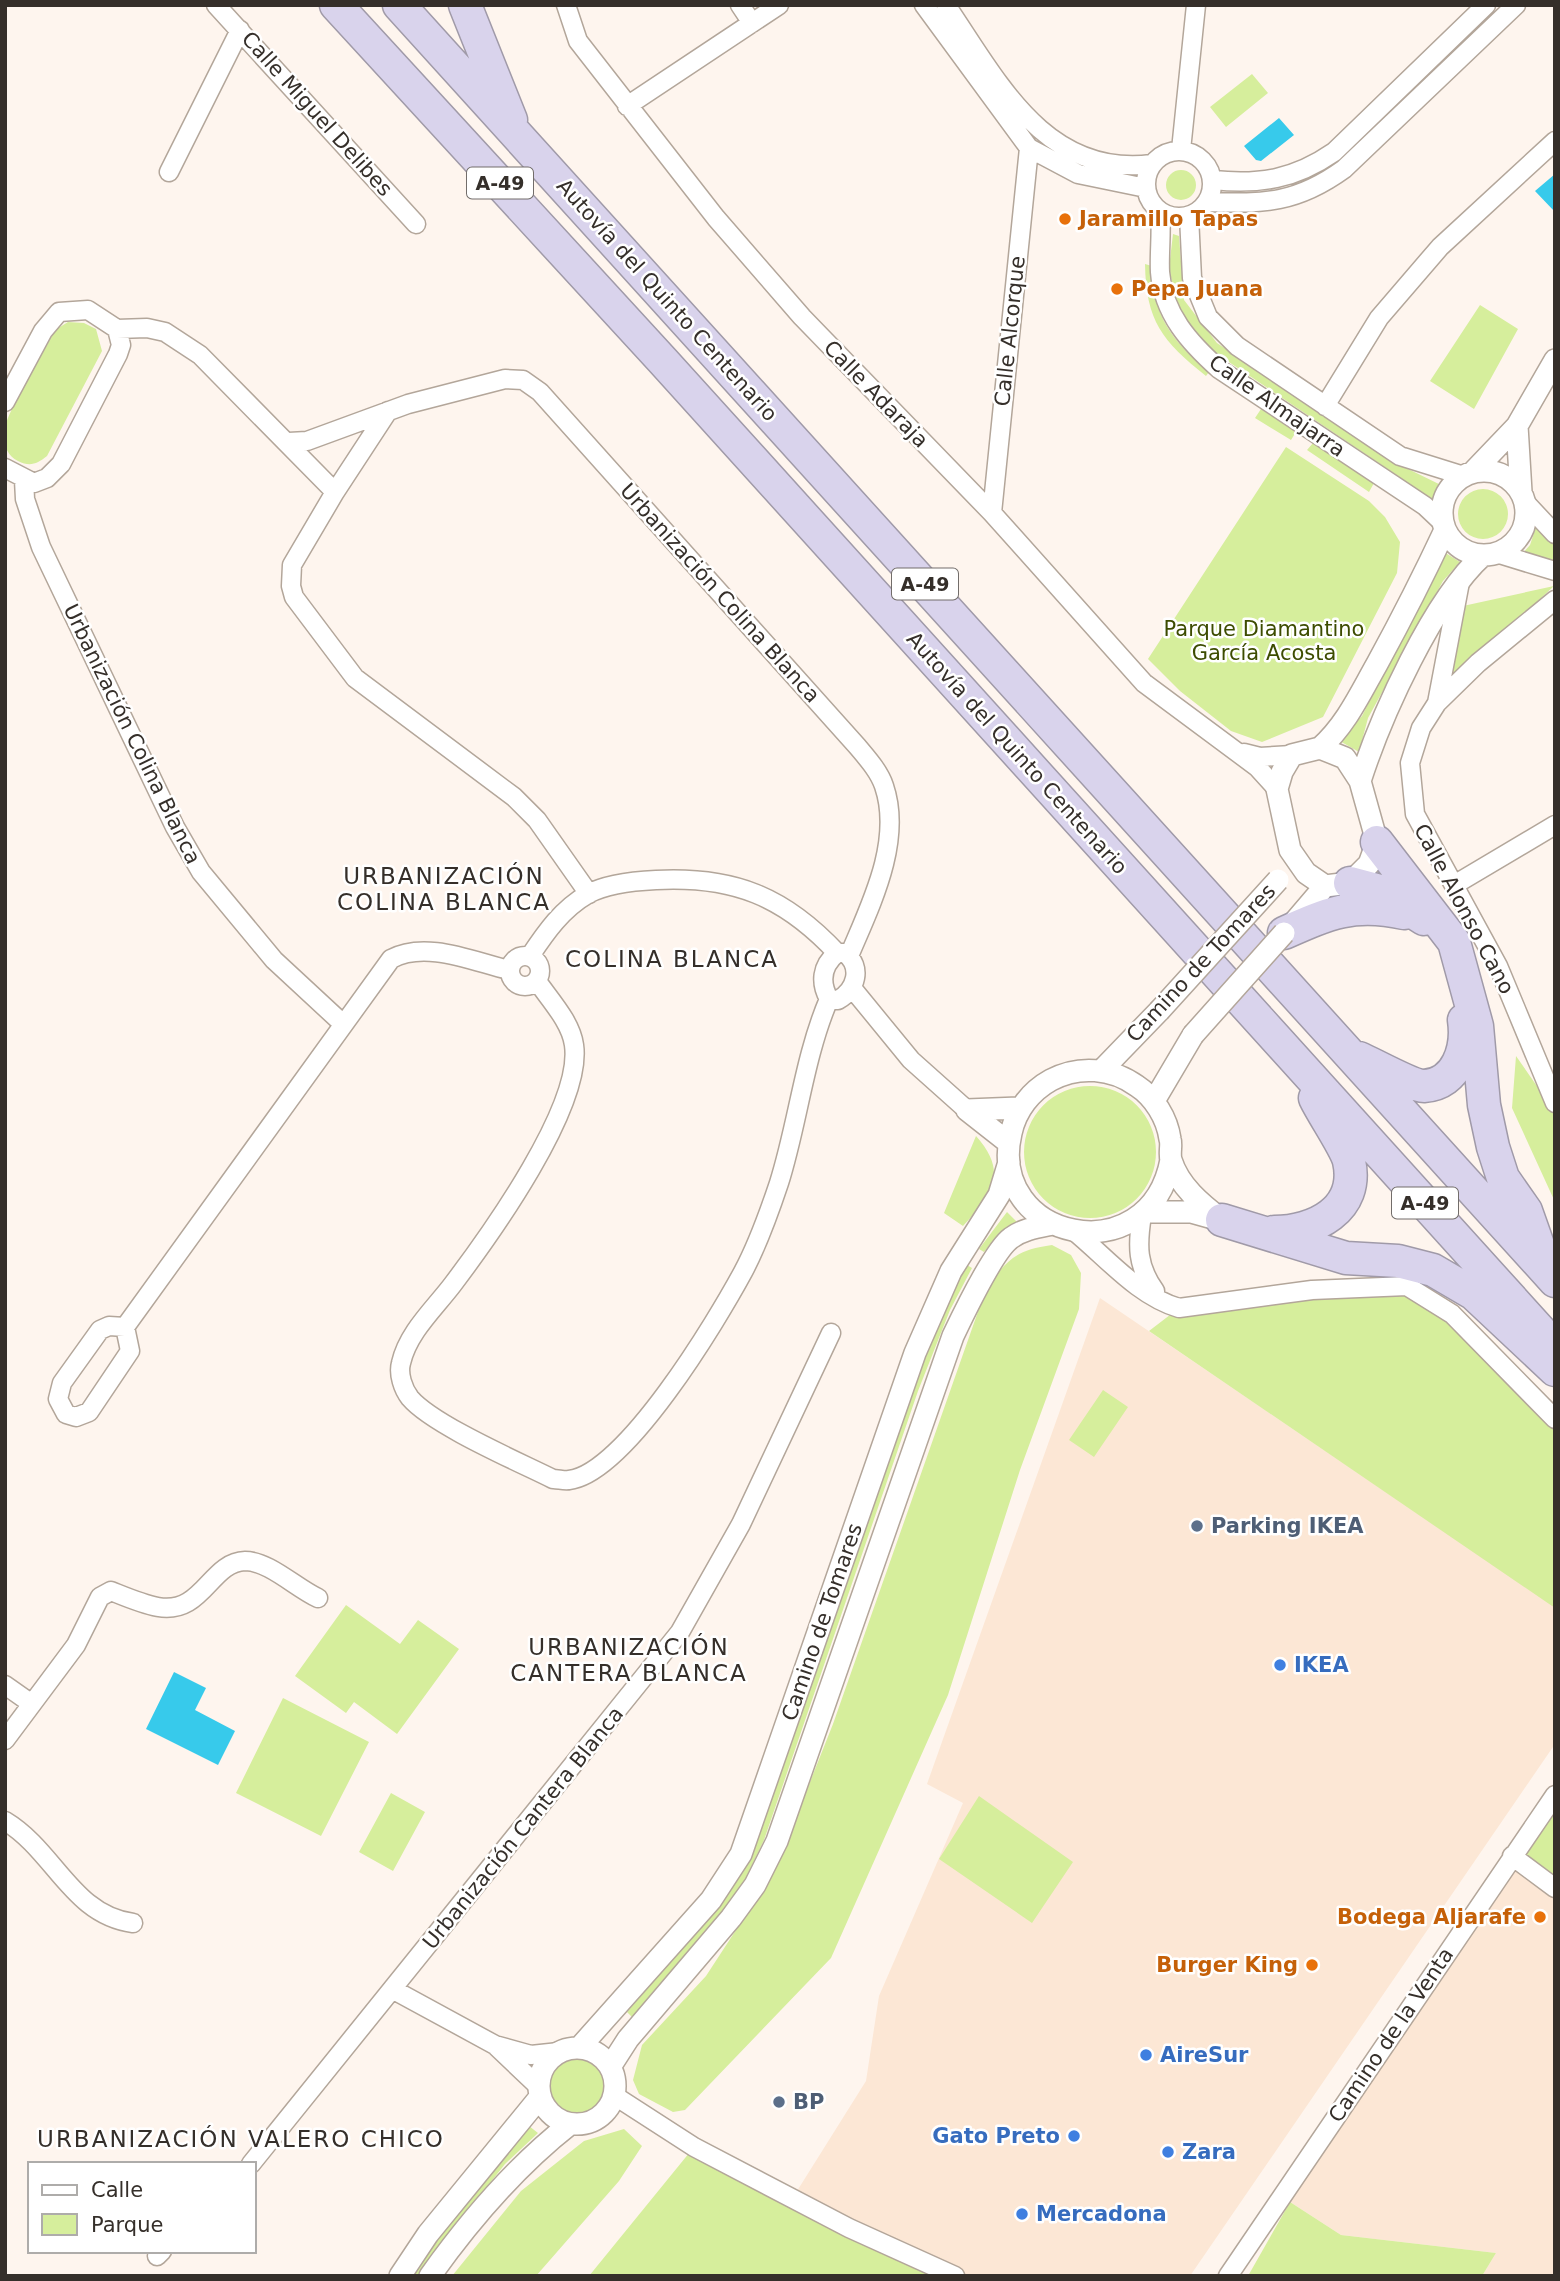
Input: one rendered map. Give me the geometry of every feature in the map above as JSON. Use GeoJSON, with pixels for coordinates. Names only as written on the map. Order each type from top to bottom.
{"type":"FeatureCollection","features":[{"type":"Feature","properties":{"kind":"highway","name":"Autovía del Quinto Centenario"},"geometry":{"type":"LineString","coordinates":[[336,5],[1555,1347]]}},
{"type":"Feature","properties":{"kind":"highway","name":"Autovía del Quinto Centenario"},"geometry":{"type":"LineString","coordinates":[[399,5],[1552,1277]]}},
{"type":"Feature","properties":{"kind":"highway"},"geometry":{"type":"LineString","coordinates":[[465,5],[477,40],[495,75],[514,131]]}},
{"type":"Feature","properties":{"kind":"highway"},"geometry":{"type":"LineString","coordinates":[[1377,842],[1454,942],[1477,1027],[1484,1105],[1493,1147],[1503,1178],[1526,1211],[1552,1277]]}},
{"type":"Feature","properties":{"kind":"highway"},"geometry":{"type":"LineString","coordinates":[[1338,885],[1380,891],[1422,918],[1445,945],[1460,991],[1467,1039],[1457,1066],[1440,1081],[1422,1086],[1351,1055]]}},
{"type":"Feature","properties":{"kind":"highway"},"geometry":{"type":"LineString","coordinates":[[1284,933],[1333,911],[1381,908],[1422,918]]}},
{"type":"Feature","properties":{"kind":"highway"},"geometry":{"type":"LineString","coordinates":[[1259,1232],[1298,1232],[1321,1223],[1338,1210],[1348,1191],[1349,1160],[1295,1060]]}},
{"type":"Feature","properties":{"kind":"highway"},"geometry":{"type":"LineString","coordinates":[[1222,1220],[1346,1258],[1398,1261],[1433,1270],[1474,1294],[1555,1370]]}},
{"type":"Feature","properties":{"kind":"street","name":"Calle Miguel Delibes"},"geometry":{"type":"LineString","coordinates":[[216,5],[416,224]]}},
{"type":"Feature","properties":{"kind":"street","name":"Calle Adaraja"},"geometry":{"type":"LineString","coordinates":[[566,5],[578,41],[627,106],[716,218],[802,317],[992,513],[1144,682],[1228,748],[1257,767],[1277,789]]}},
{"type":"Feature","properties":{"kind":"street"},"geometry":{"type":"LineString","coordinates":[[740,5],[752,23]]}},
{"type":"Feature","properties":{"kind":"street"},"geometry":{"type":"LineString","coordinates":[[627,106],[779,5]]}},
{"type":"Feature","properties":{"kind":"street"},"geometry":{"type":"LineString","coordinates":[[924,5],[1029,148],[1078,174],[1146,188]]}},
{"type":"Feature","properties":{"kind":"street"},"geometry":{"type":"LineString","coordinates":[[946,5],[996,79],[1037,130],[1058,144],[1093,159],[1124,168],[1152,164],[1168,152],[1181,150],[1193,153],[1209,166],[1213,180],[1208,202]]}},
{"type":"Feature","properties":{"kind":"street"},"geometry":{"type":"LineString","coordinates":[[1181,150],[1196,5]]}},
{"type":"Feature","properties":{"kind":"street"},"geometry":{"type":"LineString","coordinates":[[1213,180],[1260,183],[1310,169],[1334,152],[1486,5]]}},
{"type":"Feature","properties":{"kind":"street"},"geometry":{"type":"LineString","coordinates":[[1152,164],[1146,188],[1149,198],[1160,211],[1175,217],[1189,216],[1208,202],[1261,204],[1292,198],[1321,185],[1344,169],[1516,5]]}},
{"type":"Feature","properties":{"kind":"street"},"geometry":{"type":"LineString","coordinates":[[169,172],[240,30]]}},
{"type":"Feature","properties":{"kind":"street"},"geometry":{"type":"LineString","coordinates":[[1325,406],[1379,318],[1440,247],[1555,141]]}},
{"type":"Feature","properties":{"kind":"street","name":"Calle Alcorque"},"geometry":{"type":"LineString","coordinates":[[992,513],[1029,148]]}},
{"type":"Feature","properties":{"kind":"street","name":"Calle Almajarra"},"geometry":{"type":"LineString","coordinates":[[1160,211],[1160,273],[1168,307],[1188,342],[1219,369],[1425,506],[1444,527]]}},
{"type":"Feature","properties":{"kind":"street","name":"Calle Almajarra"},"geometry":{"type":"LineString","coordinates":[[1189,216],[1192,278],[1208,317],[1237,346],[1400,456],[1469,474]]}},
{"type":"Feature","properties":{"kind":"street"},"geometry":{"type":"LineString","coordinates":[[5,402],[43,331],[59,312],[88,310],[117,329],[147,328],[165,332],[183,342],[200,355],[289,442],[335,492]]}},
{"type":"Feature","properties":{"kind":"street"},"geometry":{"type":"LineString","coordinates":[[5,468],[24,480],[42,481],[61,464],[118,354],[121,345],[117,329]]}},
{"type":"Feature","properties":{"kind":"street"},"geometry":{"type":"LineString","coordinates":[[1228,748],[1260,757],[1292,755],[1320,748],[1336,733],[1412,601],[1444,527],[1445,496],[1517,426],[1555,360]]}},
{"type":"Feature","properties":{"kind":"street","name":"Urbanización Colina Blanca"},"geometry":{"type":"LineString","coordinates":[[289,442],[307,441],[329,435],[388,411],[505,379],[515,378],[530,383],[857,746],[884,785],[888,826],[878,884],[843,955]]}},
{"type":"Feature","properties":{"kind":"street"},"geometry":{"type":"LineString","coordinates":[[388,411],[335,492],[292,565],[291,586],[301,607],[355,678],[514,797],[537,820],[589,894]]}},
{"type":"Feature","properties":{"kind":"street"},"geometry":{"type":"LineString","coordinates":[[1360,780],[1378,726],[1437,615],[1460,582],[1490,554],[1516,540],[1524,528],[1517,426]]}},
{"type":"Feature","properties":{"kind":"street"},"geometry":{"type":"LineString","coordinates":[[1469,474],[1500,474],[1555,534]]}},
{"type":"Feature","properties":{"kind":"street","name":"Urbanización Colina Blanca"},"geometry":{"type":"LineString","coordinates":[[24,480],[25,499],[41,547],[190,855],[252,937],[342,1023]]}},
{"type":"Feature","properties":{"kind":"street"},"geometry":{"type":"LineString","coordinates":[[1444,527],[1453,542],[1465,551],[1490,554],[1555,571]]}},
{"type":"Feature","properties":{"kind":"street"},"geometry":{"type":"LineString","coordinates":[[1437,703],[1460,582]]}},
{"type":"Feature","properties":{"kind":"street","name":"Calle Alonso Cano"},"geometry":{"type":"LineString","coordinates":[[1555,600],[1478,663],[1437,703],[1421,728],[1410,763],[1415,814],[1498,966],[1548,1070],[1555,1103]]}},
{"type":"Feature","properties":{"kind":"street"},"geometry":{"type":"LineString","coordinates":[[1292,755],[1282,772],[1277,789],[1290,849],[1306,873],[1338,885],[1369,864],[1377,842],[1360,780],[1345,758],[1320,748]]}},
{"type":"Feature","properties":{"kind":"street"},"geometry":{"type":"LineString","coordinates":[[1454,885],[1555,825]]}},
{"type":"Feature","properties":{"kind":"street","name":"Camino de Tomares"},"geometry":{"type":"LineString","coordinates":[[1101,1071],[1278,880],[1290,849]]}},
{"type":"Feature","properties":{"kind":"street"},"geometry":{"type":"LineString","coordinates":[[530,956],[557,920],[589,894],[641,881],[681,878],[732,885],[769,898],[791,911],[843,955],[856,975],[852,988],[838,1000],[829,999]]}},
{"type":"Feature","properties":{"kind":"street","name":"Camino de Tomares"},"geometry":{"type":"LineString","coordinates":[[1154,1101],[1193,1035],[1284,933],[1338,885]]}},
{"type":"Feature","properties":{"kind":"street"},"geometry":{"type":"LineString","coordinates":[[125,1327],[391,958],[404,952],[420,950],[509,971],[517,984],[525,987],[537,981],[541,971],[539,963],[530,956],[517,957],[509,971]]}},
{"type":"Feature","properties":{"kind":"street"},"geometry":{"type":"LineString","coordinates":[[537,981],[569,1028],[575,1046],[572,1072],[563,1101],[533,1164],[471,1260],[413,1336],[400,1366],[402,1382],[410,1398],[429,1414],[554,1479],[569,1480],[586,1474],[605,1461],[659,1401],[685,1368],[744,1270],[778,1185],[819,1025],[829,999],[822,978],[825,967],[843,955]]}},
{"type":"Feature","properties":{"kind":"street"},"geometry":{"type":"LineString","coordinates":[[852,988],[911,1060],[1009,1152]]}},
{"type":"Feature","properties":{"kind":"street"},"geometry":{"type":"LineString","coordinates":[[1101,1071],[1139,1087],[1154,1101],[1168,1129],[1171,1160],[1163,1188],[1144,1213],[1124,1226],[1105,1232],[1074,1231],[1053,1224],[1027,1203],[1015,1184],[1009,1152],[1021,1108],[1050,1080],[1075,1072],[1101,1071]]}},
{"type":"Feature","properties":{"kind":"street"},"geometry":{"type":"LineString","coordinates":[[967,1110],[1021,1108]]}},
{"type":"Feature","properties":{"kind":"street","name":"Camino de Tomares"},"geometry":{"type":"LineString","coordinates":[[580,2048],[711,1900],[741,1854],[915,1353],[951,1271],[999,1195],[1009,1152]]}},
{"type":"Feature","properties":{"kind":"street"},"geometry":{"type":"LineString","coordinates":[[1171,1160],[1193,1198],[1222,1220]]}},
{"type":"Feature","properties":{"kind":"street"},"geometry":{"type":"LineString","coordinates":[[1144,1213],[1191,1212],[1222,1220]]}},
{"type":"Feature","properties":{"kind":"street"},"geometry":{"type":"LineString","coordinates":[[1144,1213],[1138,1239],[1143,1273],[1163,1303]]}},
{"type":"Feature","properties":{"kind":"street","name":"Camino de Tomares"},"geometry":{"type":"LineString","coordinates":[[610,2067],[628,2039],[755,1885],[777,1841],[953,1336],[975,1289],[1009,1239],[1031,1228],[1053,1224]]}},
{"type":"Feature","properties":{"kind":"street"},"geometry":{"type":"LineString","coordinates":[[1074,1231],[1132,1281],[1163,1303],[1179,1308],[1312,1290],[1407,1286],[1452,1314],[1555,1419]]}},
{"type":"Feature","properties":{"kind":"street"},"geometry":{"type":"LineString","coordinates":[[109,1326],[125,1327],[131,1344],[126,1359],[89,1412],[76,1417],[66,1414],[58,1399],[62,1383],[100,1331],[109,1326]]}},
{"type":"Feature","properties":{"kind":"street","name":"Urbanización Cantera Blanca"},"geometry":{"type":"LineString","coordinates":[[392,1989],[680,1632],[741,1524],[831,1333]]}},
{"type":"Feature","properties":{"kind":"street"},"geometry":{"type":"LineString","coordinates":[[5,1740],[76,1645],[100,1597],[106,1592],[111,1591],[158,1607],[183,1605],[205,1589],[225,1568],[247,1561],[269,1570],[318,1598]]}},
{"type":"Feature","properties":{"kind":"street"},"geometry":{"type":"LineString","coordinates":[[5,1685],[32,1704]]}},
{"type":"Feature","properties":{"kind":"street","name":"Camino de la Venta"},"geometry":{"type":"LineString","coordinates":[[1227,2276],[1555,1795]]}},
{"type":"Feature","properties":{"kind":"street"},"geometry":{"type":"LineString","coordinates":[[5,1821],[32,1841],[93,1909],[116,1921],[134,1923]]}},
{"type":"Feature","properties":{"kind":"street"},"geometry":{"type":"LineString","coordinates":[[1512,1856],[1555,1888]]}},
{"type":"Feature","properties":{"kind":"street"},"geometry":{"type":"LineString","coordinates":[[253,2162],[392,1989],[495,2045],[531,2055],[580,2048],[603,2057],[614,2076],[615,2096],[603,2115],[593,2121],[570,2124],[539,2148],[465,2226],[430,2276]]}},
{"type":"Feature","properties":{"kind":"street"},"geometry":{"type":"LineString","coordinates":[[495,2045],[539,2091],[551,2115],[570,2124]]}},
{"type":"Feature","properties":{"kind":"street"},"geometry":{"type":"LineString","coordinates":[[400,2276],[428,2234],[539,2091],[544,2066],[559,2052]]}},
{"type":"Feature","properties":{"kind":"street"},"geometry":{"type":"LineString","coordinates":[[615,2096],[694,2147],[849,2228],[955,2276]]}},
{"type":"Feature","properties":{"kind":"shaded area"},"geometry":{"type":"Polygon","coordinates":[[[1100,1298],[1555,1607],[1555,1744],[1190,2276],[955,2276],[792,2199],[866,2081],[879,1996],[963,1803],[927,1784],[1100,1298]]]}},
{"type":"Feature","properties":{"kind":"shaded area"},"geometry":{"type":"Polygon","coordinates":[[[1515,1865],[1555,1895],[1555,2276],[1482,2276],[1496,2253],[1341,2235],[1290,2202],[1515,1865]]]}},
{"type":"Feature","properties":{"kind":"green space"},"geometry":{"type":"Polygon","coordinates":[[[1252,74],[1268,93],[1226,127],[1210,107],[1252,74]]]}},
{"type":"Feature","properties":{"kind":"green space"},"geometry":{"type":"Polygon","coordinates":[[[1181,170],[1191,175],[1196,185],[1191,195],[1181,200],[1171,195],[1166,185],[1171,175],[1181,170]]]}},
{"type":"Feature","properties":{"kind":"green space"},"geometry":{"type":"Polygon","coordinates":[[[1173,234],[1179,236],[1184,300],[1217,343],[1404,467],[1443,486],[1431,512],[1398,476],[1211,350],[1178,309],[1169,268],[1173,234]]]}},
{"type":"Feature","properties":{"kind":"green space"},"geometry":{"type":"Polygon","coordinates":[[[1145,264],[1152,266],[1156,299],[1167,326],[1184,349],[1209,372],[1206,376],[1178,352],[1159,328],[1149,301],[1145,264]]]}},
{"type":"Feature","properties":{"kind":"green space"},"geometry":{"type":"Polygon","coordinates":[[[1480,305],[1518,329],[1474,409],[1430,381],[1480,305]]]}},
{"type":"Feature","properties":{"kind":"green space"},"geometry":{"type":"Polygon","coordinates":[[[68,322],[84,323],[96,329],[102,351],[47,456],[33,464],[22,463],[10,455],[6,447],[5,428],[55,330],[68,322]]]}},
{"type":"Feature","properties":{"kind":"green space"},"geometry":{"type":"Polygon","coordinates":[[[1261,409],[1296,432],[1291,440],[1255,418],[1261,409]]]}},
{"type":"Feature","properties":{"kind":"green space"},"geometry":{"type":"Polygon","coordinates":[[[1313,443],[1374,483],[1369,492],[1307,450],[1313,443]]]}},
{"type":"Feature","properties":{"kind":"green space","name":"Parque Diamantino García Acosta"},"geometry":{"type":"Polygon","coordinates":[[[1286,447],[1369,501],[1385,517],[1400,542],[1397,573],[1323,717],[1262,742],[1231,731],[1180,691],[1148,659],[1286,447]]]}},
{"type":"Feature","properties":{"kind":"green space"},"geometry":{"type":"Polygon","coordinates":[[[1483,489],[1500,497],[1508,514],[1500,531],[1483,539],[1466,531],[1458,514],[1466,497],[1483,489]]]}},
{"type":"Feature","properties":{"kind":"green space"},"geometry":{"type":"Polygon","coordinates":[[[1536,527],[1555,544],[1555,563],[1522,554],[1530,545],[1536,527]]]}},
{"type":"Feature","properties":{"kind":"green space"},"geometry":{"type":"Polygon","coordinates":[[[1444,552],[1460,562],[1443,581],[1368,718],[1359,752],[1338,740],[1362,716],[1444,552]]]}},
{"type":"Feature","properties":{"kind":"green space"},"geometry":{"type":"Polygon","coordinates":[[[1554,586],[1448,685],[1463,606],[1554,586]]]}},
{"type":"Feature","properties":{"kind":"green space"},"geometry":{"type":"Polygon","coordinates":[[[1516,1056],[1555,1112],[1555,1202],[1512,1108],[1516,1056]]]}},
{"type":"Feature","properties":{"kind":"green space"},"geometry":{"type":"Polygon","coordinates":[[[1090,1086],[1115,1091],[1137,1105],[1151,1127],[1156,1152],[1151,1177],[1137,1199],[1115,1213],[1090,1218],[1065,1213],[1043,1199],[1029,1177],[1024,1152],[1029,1127],[1043,1105],[1065,1091],[1090,1086]]]}},
{"type":"Feature","properties":{"kind":"green space"},"geometry":{"type":"Polygon","coordinates":[[[976,1136],[992,1161],[993,1183],[989,1194],[963,1226],[944,1213],[976,1136]]]}},
{"type":"Feature","properties":{"kind":"green space"},"geometry":{"type":"Polygon","coordinates":[[[1007,1212],[1017,1222],[1000,1232],[984,1252],[979,1249],[1007,1212]]]}},
{"type":"Feature","properties":{"kind":"green space"},"geometry":{"type":"Polygon","coordinates":[[[1052,1245],[1071,1255],[1081,1273],[1079,1309],[1020,1470],[948,1695],[831,1958],[685,2110],[673,2112],[639,2094],[633,2080],[642,2045],[706,1976],[775,1870],[833,1724],[987,1286],[1014,1257],[1052,1245]]]}},
{"type":"Feature","properties":{"kind":"green space"},"geometry":{"type":"Polygon","coordinates":[[[967,1265],[972,1268],[950,1310],[918,1391],[764,1840],[742,1886],[633,2018],[627,2012],[706,1921],[941,1310],[967,1265]]]}},
{"type":"Feature","properties":{"kind":"green space"},"geometry":{"type":"Polygon","coordinates":[[[1407,1286],[1452,1314],[1555,1419],[1555,1608],[1149,1331],[1179,1308],[1407,1286]]]}},
{"type":"Feature","properties":{"kind":"green space"},"geometry":{"type":"Polygon","coordinates":[[[1103,1390],[1128,1407],[1094,1457],[1069,1440],[1103,1390]]]}},
{"type":"Feature","properties":{"kind":"green space"},"geometry":{"type":"Polygon","coordinates":[[[346,1605],[400,1644],[418,1620],[459,1649],[397,1734],[354,1702],[346,1713],[295,1676],[346,1605]]]}},
{"type":"Feature","properties":{"kind":"green space"},"geometry":{"type":"Polygon","coordinates":[[[283,1698],[369,1742],[321,1836],[236,1793],[283,1698]]]}},
{"type":"Feature","properties":{"kind":"green space"},"geometry":{"type":"Polygon","coordinates":[[[391,1793],[425,1812],[393,1871],[359,1852],[391,1793]]]}},
{"type":"Feature","properties":{"kind":"green space"},"geometry":{"type":"Polygon","coordinates":[[[1555,1795],[1555,1888],[1512,1856],[1555,1795]]]}},
{"type":"Feature","properties":{"kind":"green space"},"geometry":{"type":"Polygon","coordinates":[[[979,1796],[1073,1862],[1032,1923],[939,1859],[979,1796]]]}},
{"type":"Feature","properties":{"kind":"green space"},"geometry":{"type":"Polygon","coordinates":[[[571,2059],[583,2059],[593,2063],[601,2071],[605,2087],[601,2103],[593,2111],[583,2115],[571,2115],[561,2111],[553,2103],[549,2093],[549,2081],[553,2071],[561,2063],[571,2059]]]}},
{"type":"Feature","properties":{"kind":"green space"},"geometry":{"type":"Polygon","coordinates":[[[529,2126],[538,2133],[505,2164],[417,2276],[407,2276],[529,2126]]]}},
{"type":"Feature","properties":{"kind":"green space"},"geometry":{"type":"Polygon","coordinates":[[[624,2129],[642,2146],[619,2181],[536,2276],[452,2276],[521,2191],[584,2141],[624,2129]]]}},
{"type":"Feature","properties":{"kind":"green space"},"geometry":{"type":"Polygon","coordinates":[[[694,2147],[964,2276],[589,2276],[694,2147]]]}},
{"type":"Feature","properties":{"kind":"green space"},"geometry":{"type":"Polygon","coordinates":[[[1290,2202],[1341,2235],[1496,2253],[1482,2276],[1248,2276],[1290,2202]]]}},
{"type":"Feature","properties":{"kind":"water"},"geometry":{"type":"Polygon","coordinates":[[[1279,118],[1294,135],[1261,161],[1256,160],[1244,146],[1279,118]]]}},
{"type":"Feature","properties":{"kind":"water"},"geometry":{"type":"Polygon","coordinates":[[[1555,174],[1555,212],[1535,191],[1555,174]]]}},
{"type":"Feature","properties":{"kind":"water"},"geometry":{"type":"Polygon","coordinates":[[[174,1672],[206,1688],[195,1710],[235,1731],[218,1765],[146,1729],[174,1672]]]}},
{"type":"Feature","properties":{"kind":"place","name":"Jaramillo Tapas"},"geometry":{"type":"Point","coordinates":[1065,219]}},
{"type":"Feature","properties":{"kind":"place","name":"Pepa Juana"},"geometry":{"type":"Point","coordinates":[1117,289]}},
{"type":"Feature","properties":{"kind":"place","name":"Parking IKEA"},"geometry":{"type":"Point","coordinates":[1197,1526]}},
{"type":"Feature","properties":{"kind":"place","name":"IKEA"},"geometry":{"type":"Point","coordinates":[1280,1665]}},
{"type":"Feature","properties":{"kind":"place","name":"Bodega Aljarafe"},"geometry":{"type":"Point","coordinates":[1540,1917]}},
{"type":"Feature","properties":{"kind":"place","name":"Burger King"},"geometry":{"type":"Point","coordinates":[1312,1965]}},
{"type":"Feature","properties":{"kind":"place","name":"AireSur"},"geometry":{"type":"Point","coordinates":[1146,2055]}},
{"type":"Feature","properties":{"kind":"place","name":"BP"},"geometry":{"type":"Point","coordinates":[779,2102]}},
{"type":"Feature","properties":{"kind":"place","name":"Gato Preto"},"geometry":{"type":"Point","coordinates":[1074,2136]}},
{"type":"Feature","properties":{"kind":"place","name":"Zara"},"geometry":{"type":"Point","coordinates":[1168,2152]}},
{"type":"Feature","properties":{"kind":"place","name":"Mercadona"},"geometry":{"type":"Point","coordinates":[1022,2214]}},
{"type":"Feature","properties":{"kind":"district","name":"URBANIZACIÓN COLINA BLANCA"},"geometry":{"type":"Point","coordinates":[444,889]}},
{"type":"Feature","properties":{"kind":"district","name":"COLINA BLANCA"},"geometry":{"type":"Point","coordinates":[672,959]}},
{"type":"Feature","properties":{"kind":"district","name":"URBANIZACIÓN CANTERA BLANCA"},"geometry":{"type":"Point","coordinates":[629,1660]}},
{"type":"Feature","properties":{"kind":"district","name":"URBANIZACIÓN VALERO CHICO"},"geometry":{"type":"Point","coordinates":[241,2139]}}]}
